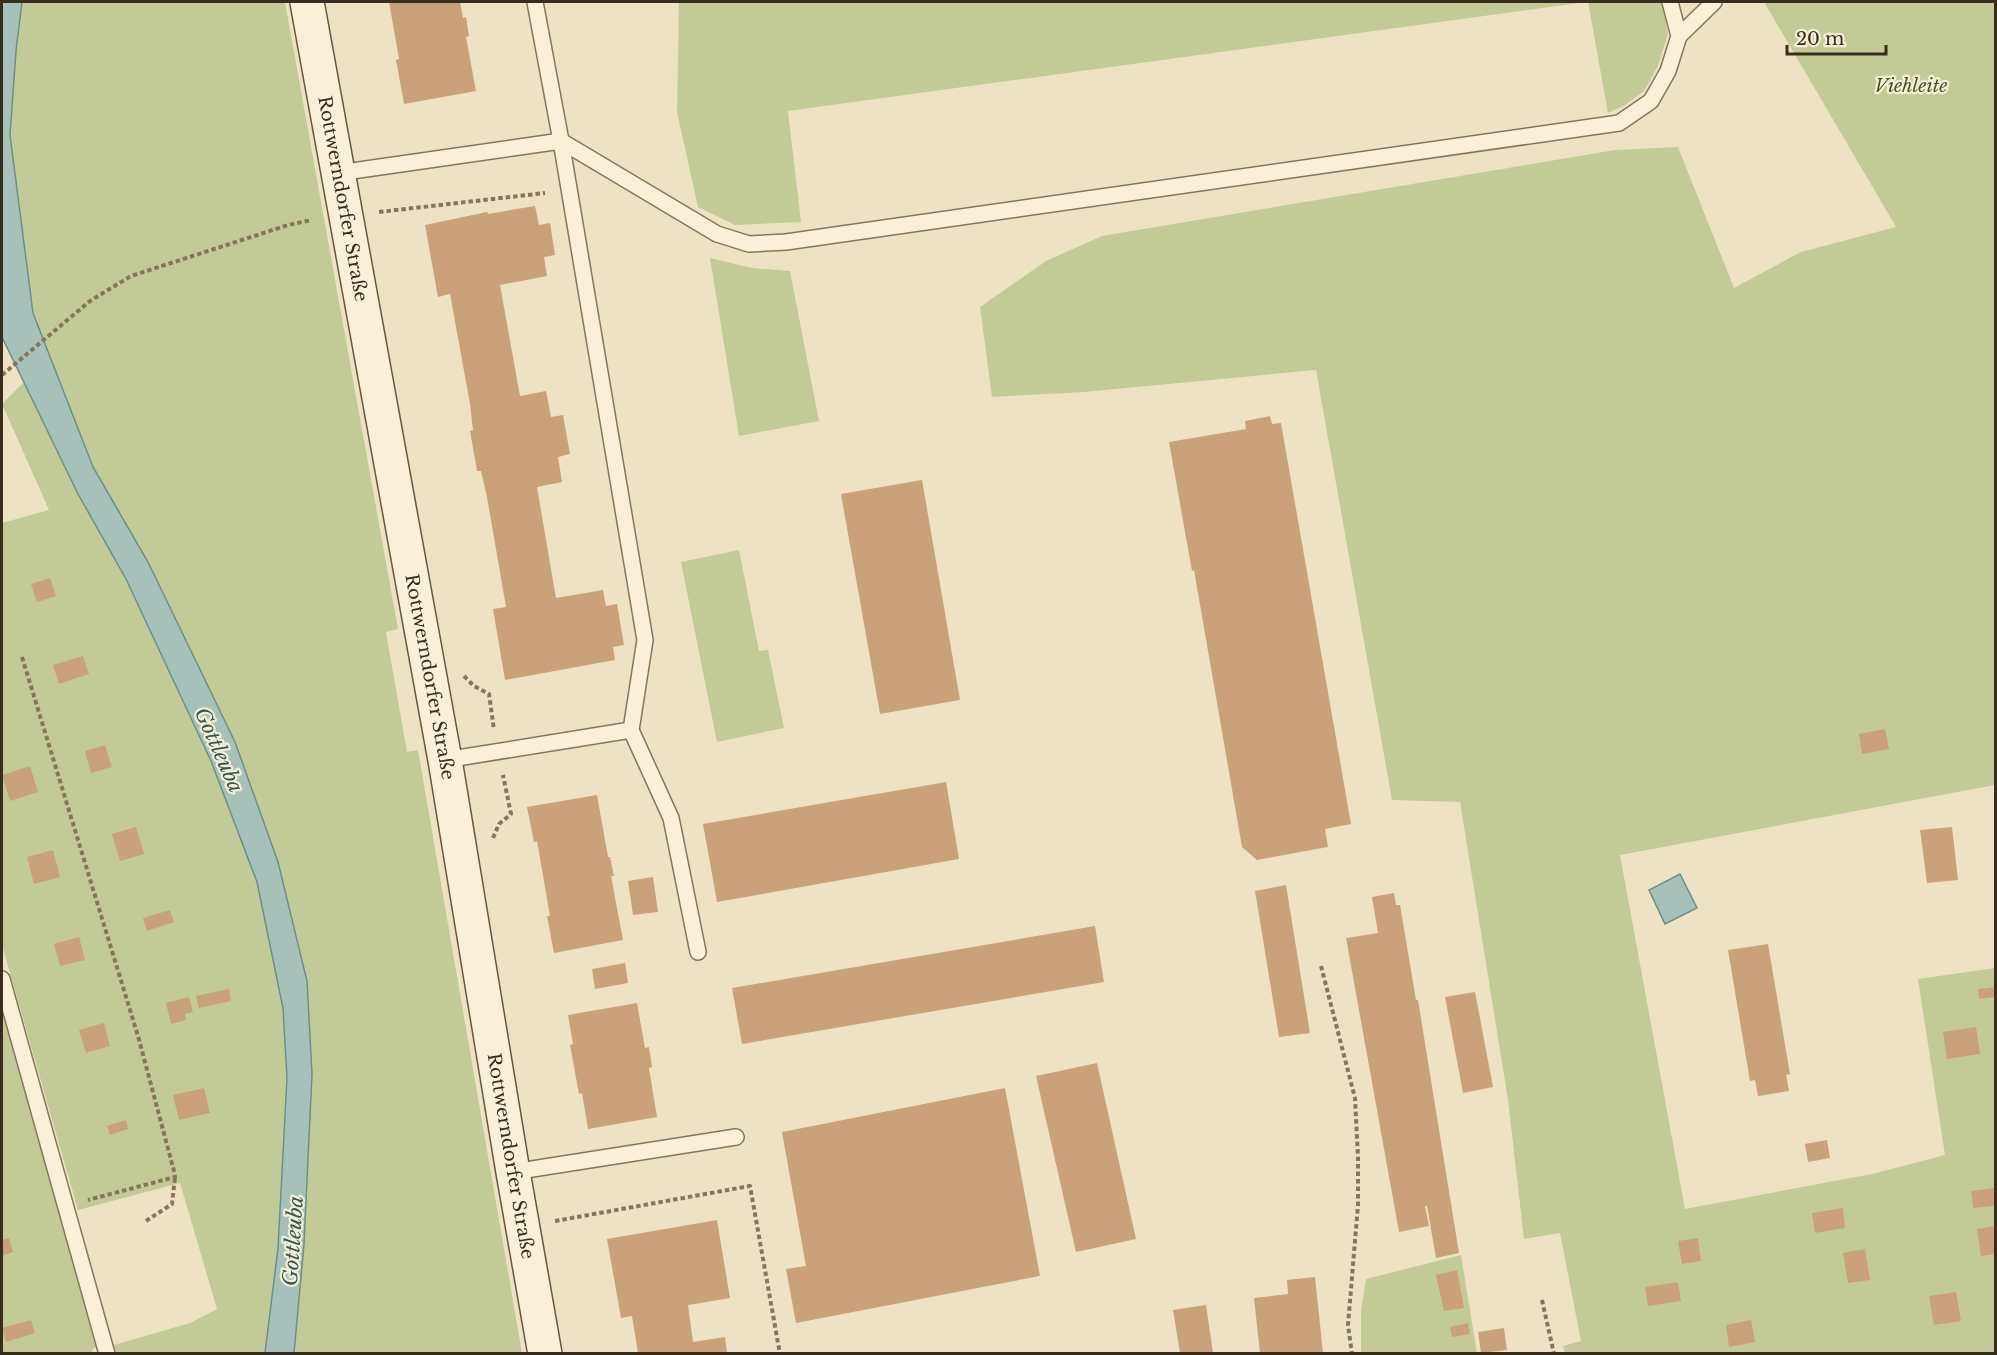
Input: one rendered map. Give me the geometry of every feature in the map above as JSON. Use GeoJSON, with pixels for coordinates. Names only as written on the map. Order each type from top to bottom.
{"type":"FeatureCollection","features":[{"type":"Feature","properties":{"kind":"main road","name":"Rottwerndorfer Straße"},"geometry":{"type":"LineString","coordinates":[[307,2],[338,173],[360,212],[445,760],[545,1353]]}},
{"type":"Feature","properties":{"kind":"lane"},"geometry":{"type":"LineString","coordinates":[[535,2],[561,141],[645,640],[631,730],[671,818],[698,952]]}},
{"type":"Feature","properties":{"kind":"lane"},"geometry":{"type":"LineString","coordinates":[[1670,2],[1679,36]]}},
{"type":"Feature","properties":{"kind":"lane"},"geometry":{"type":"LineString","coordinates":[[338,173],[561,141],[717,234],[749,244],[786,242],[1619,123],[1651,101],[1668,71],[1679,36],[1714,2]]}},
{"type":"Feature","properties":{"kind":"lane"},"geometry":{"type":"LineString","coordinates":[[445,760],[631,730]]}},
{"type":"Feature","properties":{"kind":"lane"},"geometry":{"type":"LineString","coordinates":[[2,979],[107,1353]]}},
{"type":"Feature","properties":{"kind":"lane"},"geometry":{"type":"LineString","coordinates":[[513,1172],[736,1137]]}},
{"type":"Feature","properties":{"kind":"path"},"geometry":{"type":"LineString","coordinates":[[2,375],[90,301],[131,276],[288,225],[360,212],[569,190]]}},
{"type":"Feature","properties":{"kind":"path"},"geometry":{"type":"LineString","coordinates":[[22,657],[138,1036],[175,1177],[172,1204],[146,1221]]}},
{"type":"Feature","properties":{"kind":"path"},"geometry":{"type":"LineString","coordinates":[[1321,966],[1355,1098],[1358,1205],[1348,1325],[1352,1353]]}},
{"type":"Feature","properties":{"kind":"path"},"geometry":{"type":"LineString","coordinates":[[66,1206],[175,1177]]}},
{"type":"Feature","properties":{"kind":"path"},"geometry":{"type":"LineString","coordinates":[[555,1221],[750,1186],[780,1353]]}},
{"type":"Feature","properties":{"kind":"path"},"geometry":{"type":"LineString","coordinates":[[1542,1300],[1554,1353]]}},
{"type":"Feature","properties":{"kind":"green space"},"geometry":{"type":"Polygon","coordinates":[[[22,2],[285,2],[398,629],[386,632],[407,752],[418,750],[522,1353],[294,1353],[304,1244],[312,1074],[307,981],[278,862],[235,742],[148,562],[93,467],[33,313],[10,135],[22,2]]]}},
{"type":"Feature","properties":{"kind":"green space"},"geometry":{"type":"Polygon","coordinates":[[[679,2],[1587,2],[788,111],[801,222],[735,225],[698,207],[677,112],[679,2]]]}},
{"type":"Feature","properties":{"kind":"green space"},"geometry":{"type":"Polygon","coordinates":[[[1588,2],[1662,2],[1664,5],[1668,34],[1658,66],[1644,91],[1625,105],[1608,113],[1588,2]]]}},
{"type":"Feature","properties":{"kind":"green space","name":"Viehleite"},"geometry":{"type":"Polygon","coordinates":[[[1764,2],[1995,2],[1995,785],[1620,855],[1685,1209],[1872,1174],[1945,1155],[1918,979],[1995,968],[1995,1353],[1565,1353],[1563,1346],[1581,1341],[1560,1233],[1524,1239],[1508,1100],[1460,802],[1392,800],[1316,370],[1084,392],[992,397],[980,307],[1046,261],[1102,236],[1615,150],[1678,147],[1734,288],[1801,252],[1896,227],[1764,2]]]}},
{"type":"Feature","properties":{"kind":"green space"},"geometry":{"type":"Polygon","coordinates":[[[710,258],[752,268],[790,271],[819,421],[739,436],[710,258]]]}},
{"type":"Feature","properties":{"kind":"green space"},"geometry":{"type":"Polygon","coordinates":[[[24,382],[78,494],[126,579],[211,761],[257,882],[283,1008],[287,1078],[278,1248],[265,1353],[116,1353],[114,1345],[190,1323],[217,1309],[180,1183],[78,1210],[2,945],[2,523],[49,510],[2,404],[24,382]]]}},
{"type":"Feature","properties":{"kind":"green space"},"geometry":{"type":"Polygon","coordinates":[[[739,550],[759,651],[768,650],[784,728],[717,742],[681,562],[739,550]]]}},
{"type":"Feature","properties":{"kind":"green space"},"geometry":{"type":"Polygon","coordinates":[[[2,1008],[97,1346],[92,1350],[93,1353],[2,1353],[2,1008]]]}},
{"type":"Feature","properties":{"kind":"green space"},"geometry":{"type":"Polygon","coordinates":[[[1461,1255],[1477,1353],[1361,1354],[1361,1312],[1366,1279],[1461,1255]]]}},
{"type":"Feature","properties":{"kind":"water","name":"Gottleuba"},"geometry":{"type":"Polygon","coordinates":[[[2,2],[22,2],[10,135],[33,313],[93,467],[148,562],[235,742],[278,862],[307,981],[312,1074],[304,1244],[294,1353],[265,1353],[278,1248],[287,1078],[283,1008],[257,882],[211,761],[126,579],[78,494],[2,337],[2,2]]]}},
{"type":"Feature","properties":{"kind":"water"},"geometry":{"type":"Polygon","coordinates":[[[1680,874],[1697,908],[1665,924],[1649,890],[1680,874]]]}},
{"type":"Feature","properties":{"kind":"building"},"geometry":{"type":"Polygon","coordinates":[[[389,2],[460,2],[463,18],[466,17],[469,36],[466,37],[476,91],[404,104],[389,2]]]}},
{"type":"Feature","properties":{"kind":"building"},"geometry":{"type":"Polygon","coordinates":[[[535,206],[539,225],[550,223],[555,255],[544,257],[547,276],[500,285],[520,396],[546,391],[551,417],[563,415],[570,454],[558,457],[562,482],[537,487],[556,598],[603,590],[606,606],[617,604],[624,645],[613,647],[615,660],[505,680],[493,609],[506,607],[487,497],[481,471],[477,471],[470,431],[473,430],[470,404],[450,294],[438,297],[425,225],[487,212],[488,214],[535,206]]]}},
{"type":"Feature","properties":{"kind":"building"},"geometry":{"type":"Polygon","coordinates":[[[1270,416],[1272,424],[1281,423],[1351,824],[1325,829],[1328,847],[1257,860],[1242,847],[1194,570],[1192,571],[1169,442],[1246,429],[1245,421],[1270,416]]]}},
{"type":"Feature","properties":{"kind":"building"},"geometry":{"type":"Polygon","coordinates":[[[922,480],[960,700],[880,714],[841,494],[922,480]]]}},
{"type":"Feature","properties":{"kind":"building"},"geometry":{"type":"Polygon","coordinates":[[[50,578],[56,596],[37,602],[31,584],[50,578]]]}},
{"type":"Feature","properties":{"kind":"building"},"geometry":{"type":"Polygon","coordinates":[[[83,656],[89,674],[59,684],[53,665],[83,656]]]}},
{"type":"Feature","properties":{"kind":"building"},"geometry":{"type":"Polygon","coordinates":[[[1885,729],[1889,749],[1862,754],[1859,734],[1885,729]]]}},
{"type":"Feature","properties":{"kind":"building"},"geometry":{"type":"Polygon","coordinates":[[[105,745],[112,767],[91,773],[85,751],[105,745]]]}},
{"type":"Feature","properties":{"kind":"building"},"geometry":{"type":"Polygon","coordinates":[[[30,766],[38,792],[10,801],[2,775],[30,766]]]}},
{"type":"Feature","properties":{"kind":"building"},"geometry":{"type":"Polygon","coordinates":[[[946,782],[959,859],[717,902],[703,824],[946,782]]]}},
{"type":"Feature","properties":{"kind":"building"},"geometry":{"type":"Polygon","coordinates":[[[597,795],[608,857],[610,857],[614,876],[611,876],[623,940],[554,953],[537,841],[534,842],[527,807],[597,795]]]}},
{"type":"Feature","properties":{"kind":"building"},"geometry":{"type":"Polygon","coordinates":[[[136,827],[144,854],[120,861],[112,834],[136,827]]]}},
{"type":"Feature","properties":{"kind":"building"},"geometry":{"type":"Polygon","coordinates":[[[1952,827],[1958,880],[1927,883],[1920,830],[1952,827]]]}},
{"type":"Feature","properties":{"kind":"building"},"geometry":{"type":"Polygon","coordinates":[[[53,850],[60,877],[34,884],[27,857],[53,850]]]}},
{"type":"Feature","properties":{"kind":"building"},"geometry":{"type":"Polygon","coordinates":[[[653,877],[658,912],[633,915],[628,881],[653,877]]]}},
{"type":"Feature","properties":{"kind":"building"},"geometry":{"type":"Polygon","coordinates":[[[1286,885],[1310,1033],[1279,1037],[1255,891],[1286,885]]]}},
{"type":"Feature","properties":{"kind":"building"},"geometry":{"type":"Polygon","coordinates":[[[1394,893],[1396,905],[1400,905],[1416,1000],[1418,1000],[1459,1253],[1436,1258],[1427,1206],[1425,1206],[1429,1226],[1399,1232],[1346,938],[1378,933],[1372,897],[1394,893]]]}},
{"type":"Feature","properties":{"kind":"building"},"geometry":{"type":"Polygon","coordinates":[[[170,910],[174,922],[147,931],[143,918],[170,910]]]}},
{"type":"Feature","properties":{"kind":"building"},"geometry":{"type":"Polygon","coordinates":[[[1095,926],[1104,982],[742,1044],[732,988],[1095,926]]]}},
{"type":"Feature","properties":{"kind":"building"},"geometry":{"type":"Polygon","coordinates":[[[79,937],[85,960],[60,966],[54,944],[79,937]]]}},
{"type":"Feature","properties":{"kind":"building"},"geometry":{"type":"Polygon","coordinates":[[[1768,944],[1790,1074],[1786,1075],[1789,1091],[1758,1096],[1755,1080],[1750,1081],[1728,950],[1768,944]]]}},
{"type":"Feature","properties":{"kind":"building"},"geometry":{"type":"Polygon","coordinates":[[[625,963],[628,983],[595,989],[592,969],[625,963]]]}},
{"type":"Feature","properties":{"kind":"building"},"geometry":{"type":"Polygon","coordinates":[[[1995,987],[1995,997],[1979,999],[1978,989],[1995,987]]]}},
{"type":"Feature","properties":{"kind":"building"},"geometry":{"type":"Polygon","coordinates":[[[229,989],[231,1001],[199,1008],[196,996],[229,989]]]}},
{"type":"Feature","properties":{"kind":"building"},"geometry":{"type":"Polygon","coordinates":[[[1475,992],[1493,1087],[1463,1093],[1445,997],[1475,992]]]}},
{"type":"Feature","properties":{"kind":"building"},"geometry":{"type":"Polygon","coordinates":[[[189,997],[193,1012],[185,1014],[186,1020],[171,1024],[166,1003],[189,997]]]}},
{"type":"Feature","properties":{"kind":"building"},"geometry":{"type":"Polygon","coordinates":[[[637,1003],[645,1048],[649,1047],[652,1067],[649,1068],[657,1117],[588,1129],[570,1045],[573,1044],[568,1015],[637,1003]]]}},
{"type":"Feature","properties":{"kind":"building"},"geometry":{"type":"Polygon","coordinates":[[[104,1023],[110,1046],[86,1053],[79,1030],[104,1023]]]}},
{"type":"Feature","properties":{"kind":"building"},"geometry":{"type":"Polygon","coordinates":[[[1976,1027],[1980,1054],[1947,1059],[1943,1032],[1976,1027]]]}},
{"type":"Feature","properties":{"kind":"building"},"geometry":{"type":"Polygon","coordinates":[[[1097,1063],[1136,1239],[1076,1252],[1036,1076],[1097,1063]]]}},
{"type":"Feature","properties":{"kind":"building"},"geometry":{"type":"Polygon","coordinates":[[[204,1088],[210,1113],[179,1120],[173,1095],[204,1088]]]}},
{"type":"Feature","properties":{"kind":"building"},"geometry":{"type":"Polygon","coordinates":[[[1005,1088],[1040,1276],[796,1323],[786,1269],[806,1266],[782,1132],[1005,1088]]]}},
{"type":"Feature","properties":{"kind":"building"},"geometry":{"type":"Polygon","coordinates":[[[126,1120],[128,1129],[110,1135],[107,1126],[126,1120]]]}},
{"type":"Feature","properties":{"kind":"building"},"geometry":{"type":"Polygon","coordinates":[[[1827,1140],[1830,1158],[1808,1162],[1805,1144],[1827,1140]]]}},
{"type":"Feature","properties":{"kind":"building"},"geometry":{"type":"Polygon","coordinates":[[[1995,1188],[1995,1206],[1973,1208],[1971,1191],[1995,1188]]]}},
{"type":"Feature","properties":{"kind":"building"},"geometry":{"type":"Polygon","coordinates":[[[1843,1208],[1845,1228],[1815,1233],[1812,1213],[1843,1208]]]}},
{"type":"Feature","properties":{"kind":"building"},"geometry":{"type":"Polygon","coordinates":[[[717,1220],[730,1298],[688,1305],[693,1342],[725,1337],[727,1353],[638,1353],[632,1316],[621,1318],[607,1239],[717,1220]]]}},
{"type":"Feature","properties":{"kind":"building"},"geometry":{"type":"Polygon","coordinates":[[[1995,1226],[1995,1254],[1981,1256],[1977,1229],[1995,1226]]]}},
{"type":"Feature","properties":{"kind":"building"},"geometry":{"type":"Polygon","coordinates":[[[9,1238],[13,1252],[2,1256],[2,1240],[9,1238]]]}},
{"type":"Feature","properties":{"kind":"building"},"geometry":{"type":"Polygon","coordinates":[[[1698,1238],[1701,1261],[1682,1264],[1678,1241],[1698,1238]]]}},
{"type":"Feature","properties":{"kind":"building"},"geometry":{"type":"Polygon","coordinates":[[[1865,1249],[1870,1280],[1848,1283],[1843,1253],[1865,1249]]]}},
{"type":"Feature","properties":{"kind":"building"},"geometry":{"type":"Polygon","coordinates":[[[1457,1270],[1464,1308],[1444,1311],[1436,1275],[1457,1270]]]}},
{"type":"Feature","properties":{"kind":"building"},"geometry":{"type":"Polygon","coordinates":[[[1315,1277],[1323,1353],[1260,1353],[1254,1298],[1288,1294],[1287,1280],[1315,1277]]]}},
{"type":"Feature","properties":{"kind":"building"},"geometry":{"type":"Polygon","coordinates":[[[1678,1282],[1681,1301],[1648,1306],[1645,1287],[1678,1282]]]}},
{"type":"Feature","properties":{"kind":"building"},"geometry":{"type":"Polygon","coordinates":[[[1956,1292],[1961,1321],[1934,1325],[1929,1296],[1956,1292]]]}},
{"type":"Feature","properties":{"kind":"building"},"geometry":{"type":"Polygon","coordinates":[[[1206,1305],[1213,1353],[1180,1353],[1173,1310],[1206,1305]]]}},
{"type":"Feature","properties":{"kind":"building"},"geometry":{"type":"Polygon","coordinates":[[[31,1320],[35,1333],[6,1342],[2,1328],[31,1320]]]}},
{"type":"Feature","properties":{"kind":"building"},"geometry":{"type":"Polygon","coordinates":[[[1751,1320],[1755,1342],[1729,1347],[1726,1325],[1751,1320]]]}},
{"type":"Feature","properties":{"kind":"building"},"geometry":{"type":"Polygon","coordinates":[[[1468,1323],[1470,1334],[1452,1337],[1450,1327],[1468,1323]]]}},
{"type":"Feature","properties":{"kind":"building"},"geometry":{"type":"Polygon","coordinates":[[[1504,1328],[1507,1350],[1481,1353],[1478,1332],[1504,1328]]]}}]}
